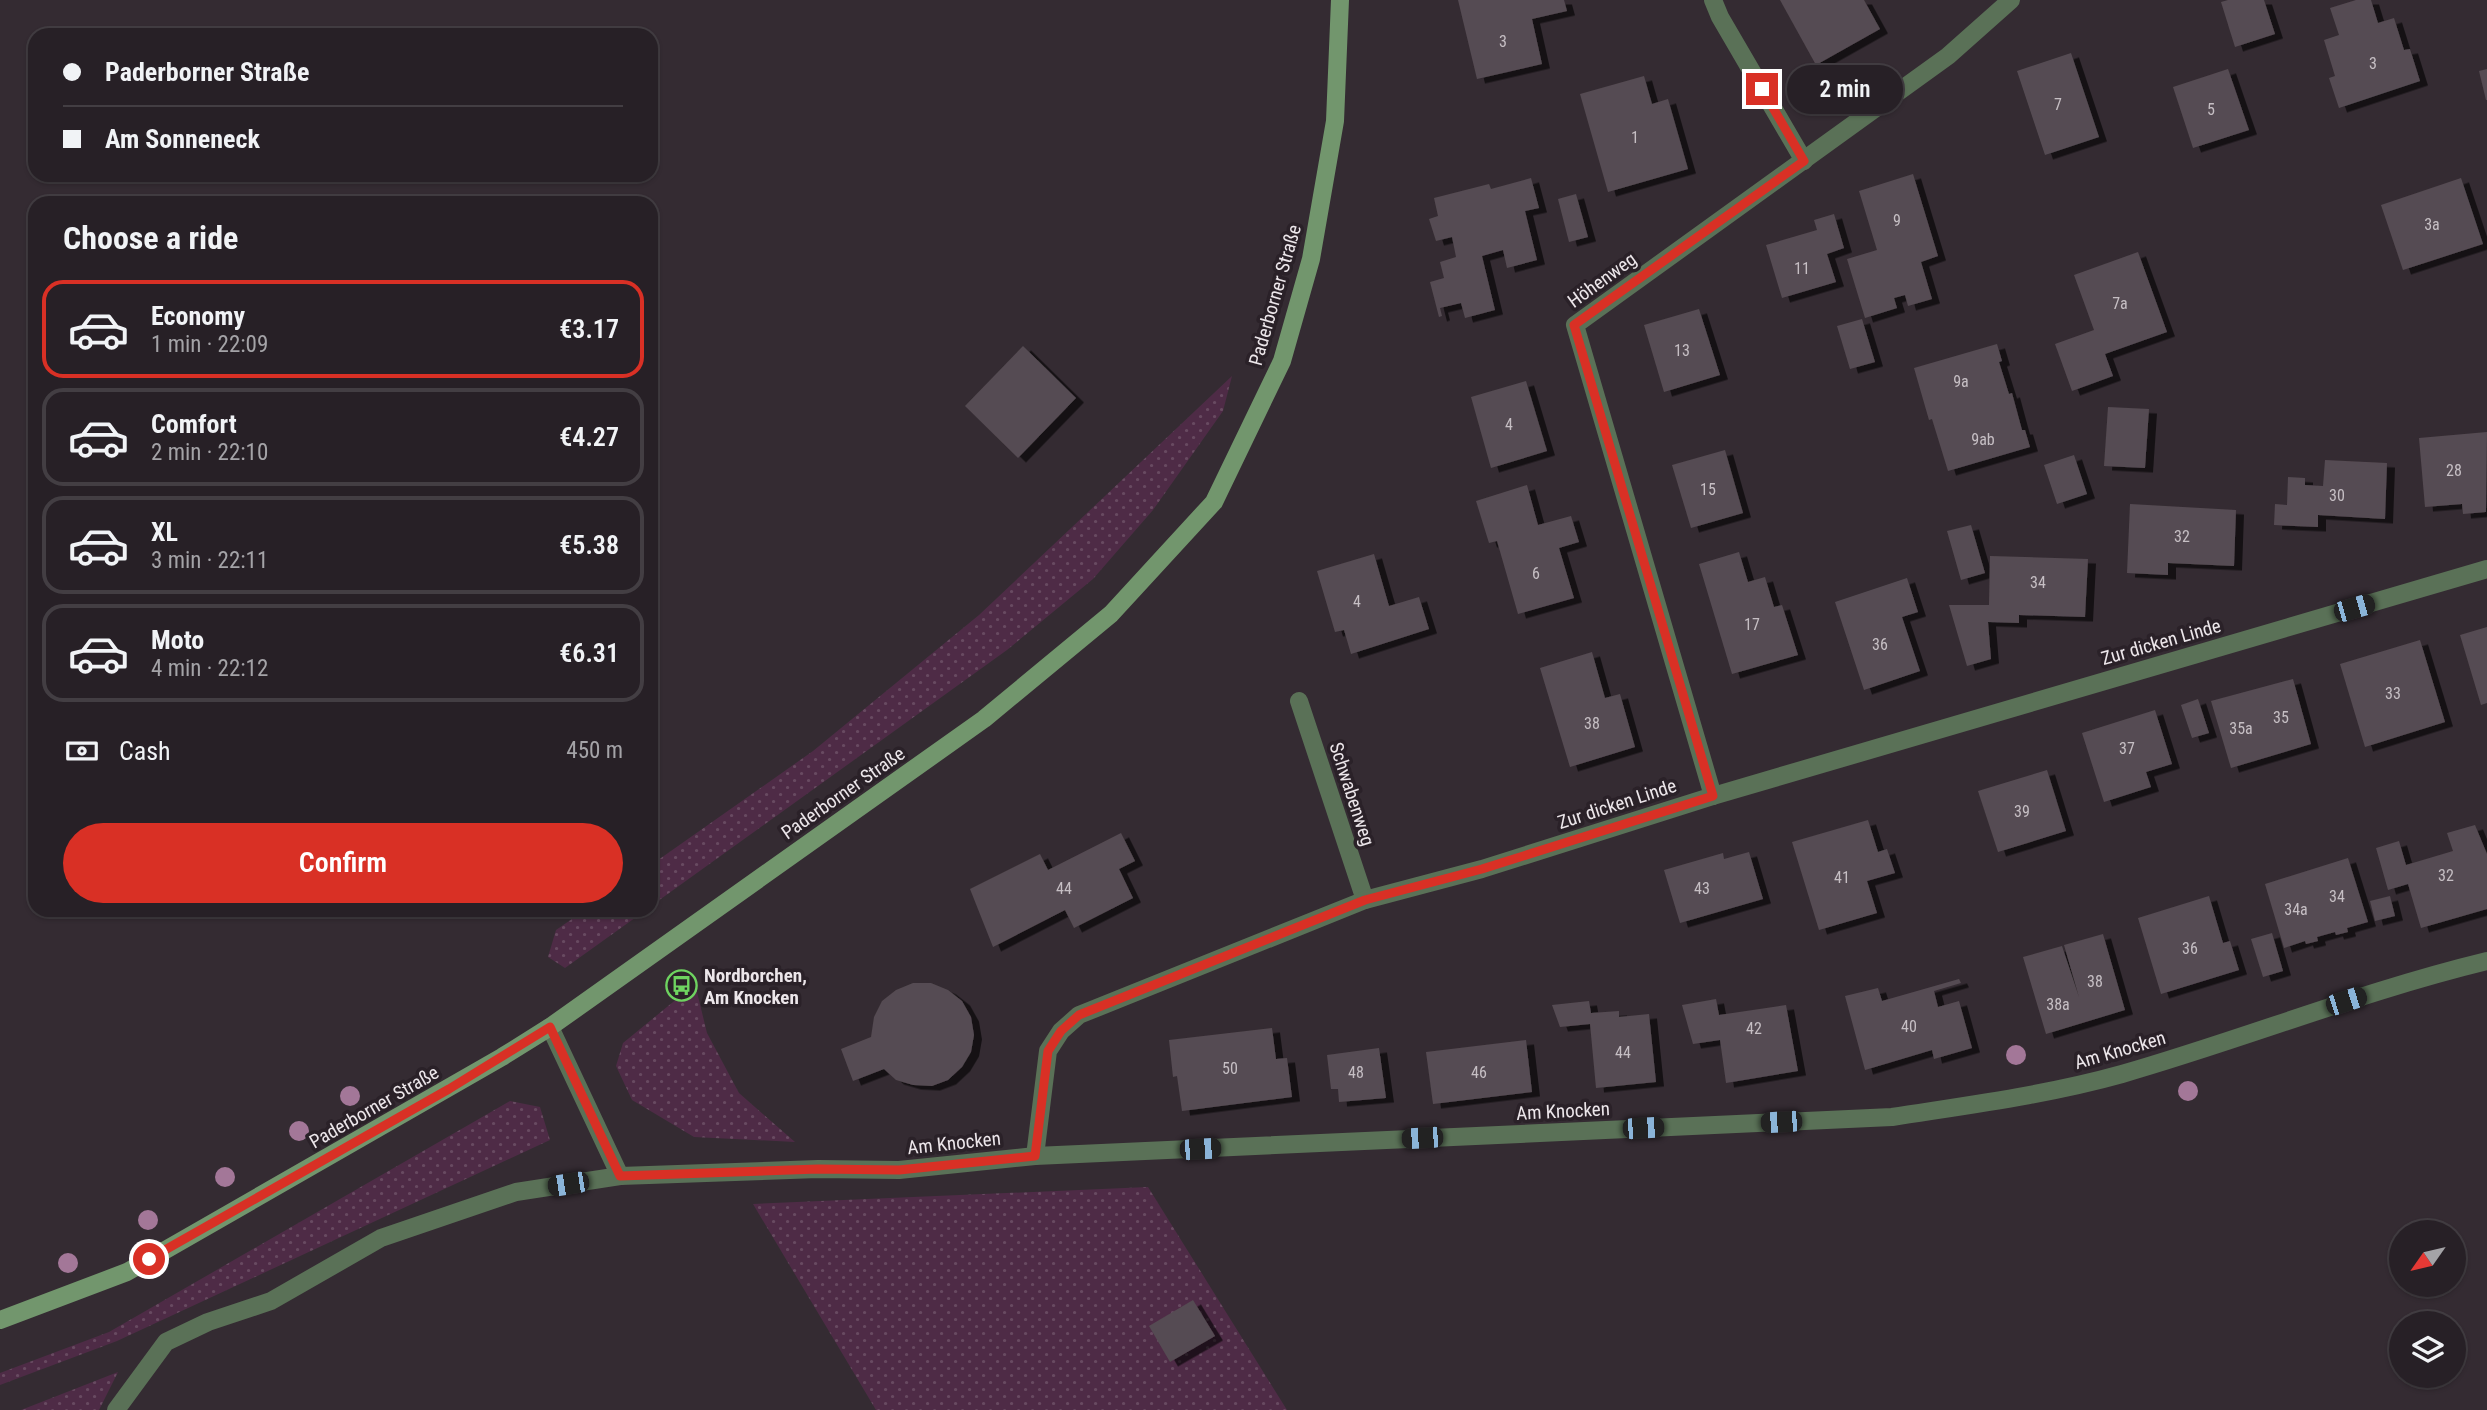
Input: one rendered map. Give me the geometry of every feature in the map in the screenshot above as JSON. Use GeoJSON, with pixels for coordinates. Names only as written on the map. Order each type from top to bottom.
{"type":"FeatureCollection","features":[{"type":"Feature","properties":{"kind":"main road","name":"Paderborner Straße"},"geometry":{"type":"LineString","coordinates":[[0,1320],[127,1272],[449,1089],[550,1027],[984,719],[1111,614],[1214,502],[1282,361],[1311,259],[1335,121],[1340,0]]}},
{"type":"Feature","properties":{"kind":"street"},"geometry":{"type":"LineString","coordinates":[[1713,0],[1720,17],[1804,161]]}},
{"type":"Feature","properties":{"kind":"street","name":"Höhenweg"},"geometry":{"type":"LineString","coordinates":[[1713,796],[1574,325],[1948,56],[2011,0]]}},
{"type":"Feature","properties":{"kind":"street","name":"Zur dicken Linde"},"geometry":{"type":"LineString","coordinates":[[1035,1156],[1048,1051],[1061,1031],[1079,1015],[1365,900],[1482,869],[1713,796],[2487,569]]}},
{"type":"Feature","properties":{"kind":"street","name":"Schwabenweg"},"geometry":{"type":"LineString","coordinates":[[1298,701],[1365,900]]}},
{"type":"Feature","properties":{"kind":"street","name":"Am Knocken"},"geometry":{"type":"LineString","coordinates":[[117,1410],[166,1342],[208,1322],[271,1301],[381,1238],[516,1192],[620,1176],[818,1169],[899,1170],[1035,1156],[1892,1116],[2019,1097],[2120,1074],[2422,977],[2487,961]]}},
{"type":"Feature","properties":{"kind":"street"},"geometry":{"type":"LineString","coordinates":[[550,1027],[620,1176]]}},
{"type":"Feature","properties":{"kind":"shaded area"},"geometry":{"type":"Polygon","coordinates":[[[1232,376],[1223,411],[1153,510],[1093,579],[1007,650],[658,901],[658,860],[813,751],[979,615],[1232,376]]]}},
{"type":"Feature","properties":{"kind":"shaded area"},"geometry":{"type":"Polygon","coordinates":[[[575,917],[636,917],[565,968],[548,957],[556,930],[575,917]]]}},
{"type":"Feature","properties":{"kind":"shaded area"},"geometry":{"type":"Polygon","coordinates":[[[695,984],[707,1033],[739,1093],[795,1142],[694,1137],[632,1100],[616,1066],[623,1043],[695,984]]]}},
{"type":"Feature","properties":{"kind":"shaded area"},"geometry":{"type":"Polygon","coordinates":[[[510,1101],[540,1107],[550,1140],[117,1341],[0,1385],[0,1373],[109,1332],[510,1101]]]}},
{"type":"Feature","properties":{"kind":"shaded area"},"geometry":{"type":"Polygon","coordinates":[[[1148,1187],[1287,1410],[876,1410],[753,1204],[1148,1187]]]}},
{"type":"Feature","properties":{"kind":"shaded area"},"geometry":{"type":"Polygon","coordinates":[[[118,1372],[99,1410],[21,1410],[118,1372]]]}},
{"type":"Feature","properties":{"kind":"building"},"geometry":{"type":"Polygon","coordinates":[[[1458,0],[1564,0],[1567,11],[1532,19],[1542,64],[1477,79],[1458,0]]]}},
{"type":"Feature","properties":{"kind":"building"},"geometry":{"type":"Polygon","coordinates":[[[1780,0],[1864,0],[1880,29],[1816,65],[1780,0]]]}},
{"type":"Feature","properties":{"kind":"building"},"geometry":{"type":"Polygon","coordinates":[[[2264,0],[2275,34],[2235,47],[2221,2],[2264,0]]]}},
{"type":"Feature","properties":{"kind":"building"},"geometry":{"type":"Polygon","coordinates":[[[2356,0],[2371,0],[2378,23],[2394,18],[2404,50],[2410,49],[2420,81],[2339,108],[2329,78],[2335,76],[2324,40],[2339,35],[2330,8],[2356,0]]]}},
{"type":"Feature","properties":{"kind":"building"},"geometry":{"type":"Polygon","coordinates":[[[2071,53],[2099,137],[2045,155],[2017,71],[2071,53]]]}},
{"type":"Feature","properties":{"kind":"building"},"geometry":{"type":"Polygon","coordinates":[[[2228,69],[2249,130],[2193,148],[2173,87],[2228,69]]]}},
{"type":"Feature","properties":{"kind":"building"},"geometry":{"type":"Polygon","coordinates":[[[2487,69],[2487,100],[2486,100],[2479,71],[2487,69]]]}},
{"type":"Feature","properties":{"kind":"building"},"geometry":{"type":"Polygon","coordinates":[[[1644,76],[1652,104],[1668,99],[1688,169],[1608,192],[1580,94],[1644,76]]]}},
{"type":"Feature","properties":{"kind":"building"},"geometry":{"type":"Polygon","coordinates":[[[1913,174],[1938,256],[1921,262],[1932,299],[1908,306],[1905,295],[1894,298],[1897,308],[1865,318],[1847,259],[1877,250],[1859,191],[1913,174]]]}},
{"type":"Feature","properties":{"kind":"building"},"geometry":{"type":"Polygon","coordinates":[[[1531,178],[1539,208],[1525,211],[1537,260],[1507,268],[1503,250],[1482,256],[1495,310],[1465,318],[1461,303],[1440,308],[1442,316],[1439,317],[1430,282],[1444,278],[1440,262],[1456,257],[1452,237],[1436,241],[1429,219],[1438,216],[1434,198],[1489,184],[1491,189],[1531,178]]]}},
{"type":"Feature","properties":{"kind":"building"},"geometry":{"type":"Polygon","coordinates":[[[2461,178],[2483,244],[2403,270],[2381,205],[2461,178]]]}},
{"type":"Feature","properties":{"kind":"building"},"geometry":{"type":"Polygon","coordinates":[[[1576,194],[1588,237],[1569,242],[1558,199],[1576,194]]]}},
{"type":"Feature","properties":{"kind":"building"},"geometry":{"type":"Polygon","coordinates":[[[1834,214],[1844,248],[1827,254],[1836,282],[1782,298],[1766,245],[1817,230],[1814,220],[1834,214]]]}},
{"type":"Feature","properties":{"kind":"building"},"geometry":{"type":"Polygon","coordinates":[[[2138,252],[2167,332],[2105,354],[2113,376],[2072,391],[2055,344],[2094,330],[2074,275],[2138,252]]]}},
{"type":"Feature","properties":{"kind":"building"},"geometry":{"type":"Polygon","coordinates":[[[1699,309],[1720,375],[1664,392],[1644,325],[1699,309]]]}},
{"type":"Feature","properties":{"kind":"building"},"geometry":{"type":"Polygon","coordinates":[[[1862,319],[1875,362],[1850,369],[1837,326],[1862,319]]]}},
{"type":"Feature","properties":{"kind":"building"},"geometry":{"type":"Polygon","coordinates":[[[1997,344],[2002,361],[1999,362],[2009,394],[2012,393],[2022,430],[2025,430],[2030,447],[1948,471],[1914,368],[1997,344]]]}},
{"type":"Feature","properties":{"kind":"building"},"geometry":{"type":"Polygon","coordinates":[[[1023,346],[1076,398],[1018,458],[965,406],[1023,346]]]}},
{"type":"Feature","properties":{"kind":"building"},"geometry":{"type":"Polygon","coordinates":[[[1526,381],[1547,451],[1491,468],[1471,397],[1526,381]]]}},
{"type":"Feature","properties":{"kind":"building"},"geometry":{"type":"Polygon","coordinates":[[[2108,407],[2149,409],[2145,468],[2104,466],[2108,407]]]}},
{"type":"Feature","properties":{"kind":"building"},"geometry":{"type":"Polygon","coordinates":[[[2487,432],[2486,512],[2463,514],[2462,504],[2425,507],[2419,438],[2487,432]]]}},
{"type":"Feature","properties":{"kind":"building"},"geometry":{"type":"Polygon","coordinates":[[[1725,450],[1743,513],[1691,528],[1672,465],[1725,450]]]}},
{"type":"Feature","properties":{"kind":"building"},"geometry":{"type":"Polygon","coordinates":[[[2074,455],[2087,494],[2057,504],[2044,465],[2074,455]]]}},
{"type":"Feature","properties":{"kind":"building"},"geometry":{"type":"Polygon","coordinates":[[[2325,460],[2387,463],[2385,519],[2318,515],[2318,527],[2274,525],[2275,504],[2287,505],[2288,477],[2305,478],[2305,485],[2323,486],[2325,460]]]}},
{"type":"Feature","properties":{"kind":"building"},"geometry":{"type":"Polygon","coordinates":[[[1527,485],[1538,525],[1571,516],[1579,542],[1559,548],[1574,598],[1518,614],[1497,541],[1489,543],[1476,501],[1527,485]]]}},
{"type":"Feature","properties":{"kind":"building"},"geometry":{"type":"Polygon","coordinates":[[[2130,504],[2236,510],[2234,566],[2168,563],[2168,575],[2127,573],[2130,504]]]}},
{"type":"Feature","properties":{"kind":"building"},"geometry":{"type":"Polygon","coordinates":[[[1971,525],[1985,573],[1961,580],[1947,531],[1971,525]]]}},
{"type":"Feature","properties":{"kind":"building"},"geometry":{"type":"Polygon","coordinates":[[[1739,552],[1748,582],[1765,577],[1774,607],[1782,605],[1798,655],[1732,674],[1699,564],[1739,552]]]}},
{"type":"Feature","properties":{"kind":"building"},"geometry":{"type":"Polygon","coordinates":[[[1374,554],[1389,606],[1419,597],[1429,629],[1351,654],[1344,630],[1335,632],[1317,571],[1374,554]]]}},
{"type":"Feature","properties":{"kind":"building"},"geometry":{"type":"Polygon","coordinates":[[[1990,556],[2088,559],[2085,617],[2019,615],[2019,623],[1988,622],[1991,659],[1967,666],[1949,605],[1989,605],[1990,556]]]}},
{"type":"Feature","properties":{"kind":"building"},"geometry":{"type":"Polygon","coordinates":[[[1907,578],[1918,612],[1902,617],[1920,671],[1864,690],[1835,602],[1907,578]]]}},
{"type":"Feature","properties":{"kind":"building"},"geometry":{"type":"Polygon","coordinates":[[[2487,627],[2487,703],[2481,705],[2460,635],[2487,627]]]}},
{"type":"Feature","properties":{"kind":"building"},"geometry":{"type":"Polygon","coordinates":[[[2420,640],[2445,722],[2365,747],[2340,664],[2420,640]]]}},
{"type":"Feature","properties":{"kind":"building"},"geometry":{"type":"Polygon","coordinates":[[[1592,652],[1605,698],[1620,694],[1635,747],[1570,767],[1540,668],[1592,652]]]}},
{"type":"Feature","properties":{"kind":"building"},"geometry":{"type":"Polygon","coordinates":[[[2293,679],[2311,744],[2231,768],[2211,701],[2293,679]]]}},
{"type":"Feature","properties":{"kind":"building"},"geometry":{"type":"Polygon","coordinates":[[[2198,699],[2209,733],[2192,738],[2181,705],[2198,699]]]}},
{"type":"Feature","properties":{"kind":"building"},"geometry":{"type":"Polygon","coordinates":[[[2155,710],[2172,764],[2146,772],[2151,787],[2104,802],[2082,733],[2155,710]]]}},
{"type":"Feature","properties":{"kind":"building"},"geometry":{"type":"Polygon","coordinates":[[[2047,770],[2066,831],[1998,852],[1978,791],[2047,770]]]}},
{"type":"Feature","properties":{"kind":"building"},"geometry":{"type":"Polygon","coordinates":[[[1868,820],[1878,852],[1887,849],[1895,873],[1867,881],[1877,913],[1819,930],[1792,842],[1868,820]]]}},
{"type":"Feature","properties":{"kind":"building"},"geometry":{"type":"Polygon","coordinates":[[[2475,825],[2487,854],[2487,909],[2421,928],[2408,884],[2388,890],[2376,848],[2399,841],[2406,865],[2453,851],[2447,833],[2475,825]]]}},
{"type":"Feature","properties":{"kind":"building"},"geometry":{"type":"Polygon","coordinates":[[[1121,833],[1135,861],[1119,869],[1133,898],[1074,928],[1065,910],[993,947],[970,889],[1040,854],[1048,870],[1121,833]]]}},
{"type":"Feature","properties":{"kind":"building"},"geometry":{"type":"Polygon","coordinates":[[[1749,852],[1763,899],[1680,923],[1664,870],[1723,853],[1724,859],[1749,852]]]}},
{"type":"Feature","properties":{"kind":"building"},"geometry":{"type":"Polygon","coordinates":[[[2348,858],[2368,922],[2347,928],[2348,932],[2336,935],[2335,932],[2317,937],[2318,941],[2306,944],[2305,941],[2284,948],[2265,884],[2348,858]]]}},
{"type":"Feature","properties":{"kind":"building"},"geometry":{"type":"Polygon","coordinates":[[[2209,896],[2223,943],[2230,941],[2239,970],[2161,994],[2138,918],[2209,896]]]}},
{"type":"Feature","properties":{"kind":"building"},"geometry":{"type":"Polygon","coordinates":[[[2390,896],[2395,916],[2375,921],[2370,901],[2390,896]]]}},
{"type":"Feature","properties":{"kind":"building"},"geometry":{"type":"Polygon","coordinates":[[[2272,933],[2283,971],[2263,977],[2251,939],[2272,933]]]}},
{"type":"Feature","properties":{"kind":"building"},"geometry":{"type":"Polygon","coordinates":[[[2103,934],[2125,1010],[2046,1034],[2023,957],[2062,946],[2079,997],[2064,945],[2103,934]]]}},
{"type":"Feature","properties":{"kind":"building"},"geometry":{"type":"Polygon","coordinates":[[[1959,979],[1961,983],[1934,991],[1938,1007],[1959,1001],[1972,1048],[1934,1059],[1932,1050],[1865,1070],[1845,996],[1878,988],[1882,1001],[1959,979]]]}},
{"type":"Feature","properties":{"kind":"building"},"geometry":{"type":"Polygon","coordinates":[[[913,983],[931,983],[948,990],[962,1001],[971,1017],[974,1035],[971,1052],[962,1067],[948,1080],[932,1086],[913,1085],[896,1080],[884,1069],[853,1081],[841,1049],[871,1037],[874,1017],[882,1001],[896,990],[913,983]]]}},
{"type":"Feature","properties":{"kind":"building"},"geometry":{"type":"Polygon","coordinates":[[[1716,999],[1719,1015],[1786,1005],[1798,1071],[1726,1083],[1720,1040],[1693,1044],[1682,1005],[1716,999]]]}},
{"type":"Feature","properties":{"kind":"building"},"geometry":{"type":"Polygon","coordinates":[[[1589,1001],[1591,1013],[1619,1011],[1619,1017],[1649,1014],[1656,1082],[1596,1088],[1590,1024],[1560,1027],[1552,1005],[1589,1001]]]}},
{"type":"Feature","properties":{"kind":"building"},"geometry":{"type":"Polygon","coordinates":[[[1272,1028],[1276,1059],[1287,1058],[1292,1097],[1182,1111],[1177,1076],[1173,1077],[1169,1040],[1272,1028]]]}},
{"type":"Feature","properties":{"kind":"building"},"geometry":{"type":"Polygon","coordinates":[[[1526,1040],[1532,1092],[1433,1104],[1426,1052],[1526,1040]]]}},
{"type":"Feature","properties":{"kind":"building"},"geometry":{"type":"Polygon","coordinates":[[[1379,1048],[1386,1098],[1339,1102],[1338,1089],[1331,1089],[1327,1055],[1379,1048]]]}},
{"type":"Feature","properties":{"kind":"building"},"geometry":{"type":"Polygon","coordinates":[[[1193,1300],[1215,1336],[1170,1362],[1149,1326],[1193,1300]]]}},
{"type":"Feature","properties":{"kind":"place","name":"Nordborchen, Am Knocken"},"geometry":{"type":"Point","coordinates":[681,986]}},
{"type":"Feature","properties":{"kind":"route"},"geometry":{"type":"LineString","coordinates":[[149,1259],[449,1089],[550,1027],[620,1176],[818,1169],[899,1170],[1035,1156],[1048,1051],[1061,1031],[1079,1015],[1365,900],[1482,869],[1713,796],[1574,325],[1804,161],[1762,89]]}}]}
